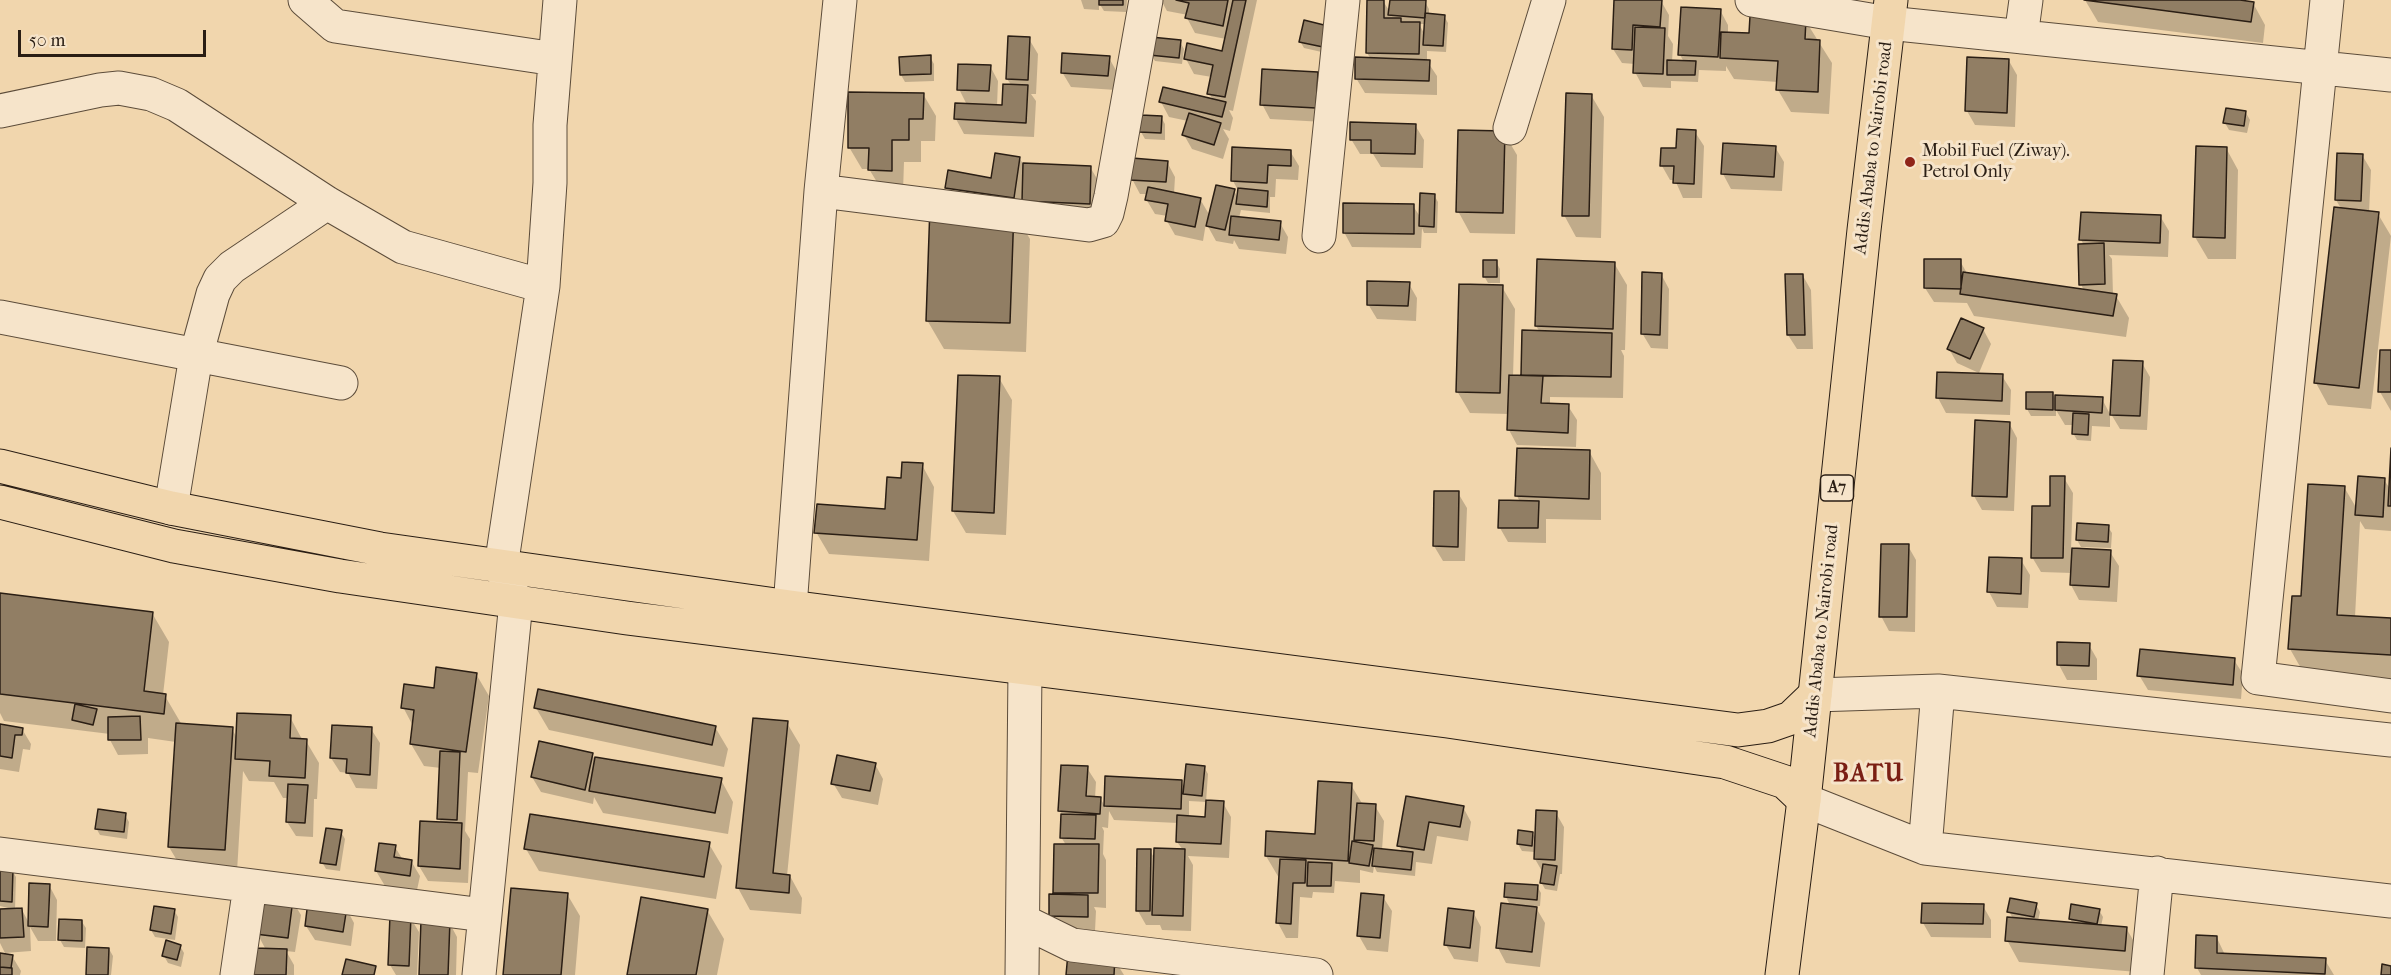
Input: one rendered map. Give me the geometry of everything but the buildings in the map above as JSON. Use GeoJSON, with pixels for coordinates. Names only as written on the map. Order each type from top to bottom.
{"type":"FeatureCollection","features":[{"type":"Feature","properties":{"kind":"main road","name":"Addis Ababa to Nairobi road"},"geometry":{"type":"LineString","coordinates":[[1782,975],[1804,800],[1863,230],[1890,11]]}},
{"type":"Feature","properties":{"kind":"main road"},"geometry":{"type":"LineString","coordinates":[[0,466],[171,508],[380,549],[790,607],[1738,730],[1768,726],[1791,718],[1815,695]]}},
{"type":"Feature","properties":{"kind":"main road"},"geometry":{"type":"LineString","coordinates":[[0,502],[174,546],[340,576],[516,602],[1025,669],[1447,721],[1725,762],[1785,782],[1804,800]]}},
{"type":"Feature","properties":{"kind":"street"},"geometry":{"type":"LineString","coordinates":[[305,0],[335,26],[555,59]]}},
{"type":"Feature","properties":{"kind":"street"},"geometry":{"type":"LineString","coordinates":[[479,975],[516,602],[501,567],[543,286],[560,0]]}},
{"type":"Feature","properties":{"kind":"street"},"geometry":{"type":"LineString","coordinates":[[790,607],[821,191],[840,0]]}},
{"type":"Feature","properties":{"kind":"street"},"geometry":{"type":"LineString","coordinates":[[821,191],[1089,225],[1102,221],[1107,213],[1111,196],[1146,0]]}},
{"type":"Feature","properties":{"kind":"street"},"geometry":{"type":"LineString","coordinates":[[1319,236],[1343,0]]}},
{"type":"Feature","properties":{"kind":"street"},"geometry":{"type":"LineString","coordinates":[[1510,128],[1549,0]]}},
{"type":"Feature","properties":{"kind":"street"},"geometry":{"type":"LineString","coordinates":[[1752,0],[1890,11],[2021,37],[2391,75]]}},
{"type":"Feature","properties":{"kind":"street"},"geometry":{"type":"LineString","coordinates":[[2021,37],[2026,0]]}},
{"type":"Feature","properties":{"kind":"street"},"geometry":{"type":"LineString","coordinates":[[2327,0],[2258,678],[2391,696]]}},
{"type":"Feature","properties":{"kind":"street"},"geometry":{"type":"LineString","coordinates":[[0,111],[100,90],[119,88],[151,94],[177,105],[327,203],[403,247],[543,286]]}},
{"type":"Feature","properties":{"kind":"street"},"geometry":{"type":"LineString","coordinates":[[171,508],[196,356],[213,294],[220,279],[232,267],[327,203]]}},
{"type":"Feature","properties":{"kind":"street"},"geometry":{"type":"LineString","coordinates":[[0,317],[341,383]]}},
{"type":"Feature","properties":{"kind":"street"},"geometry":{"type":"LineString","coordinates":[[1060,642],[1025,669],[1022,971],[1072,945]]}},
{"type":"Feature","properties":{"kind":"street"},"geometry":{"type":"LineString","coordinates":[[1925,848],[1938,691]]}},
{"type":"Feature","properties":{"kind":"street"},"geometry":{"type":"LineString","coordinates":[[1815,695],[1938,691],[2391,740]]}},
{"type":"Feature","properties":{"kind":"street"},"geometry":{"type":"LineString","coordinates":[[1804,800],[1925,848],[2391,901]]}},
{"type":"Feature","properties":{"kind":"street"},"geometry":{"type":"LineString","coordinates":[[0,854],[484,915]]}},
{"type":"Feature","properties":{"kind":"street"},"geometry":{"type":"LineString","coordinates":[[2147,975],[2157,873]]}},
{"type":"Feature","properties":{"kind":"street"},"geometry":{"type":"LineString","coordinates":[[237,975],[250,886]]}},
{"type":"Feature","properties":{"kind":"street"},"geometry":{"type":"LineString","coordinates":[[1023,921],[1072,945],[1317,975]]}},
{"type":"Feature","properties":{"kind":"place","name":"Mobil Fuel (Ziway). Petrol Only"},"geometry":{"type":"Point","coordinates":[1910,162]}},
{"type":"Feature","properties":{"kind":"district","name":"BATU"},"geometry":{"type":"Point","coordinates":[1869,775]}}]}
